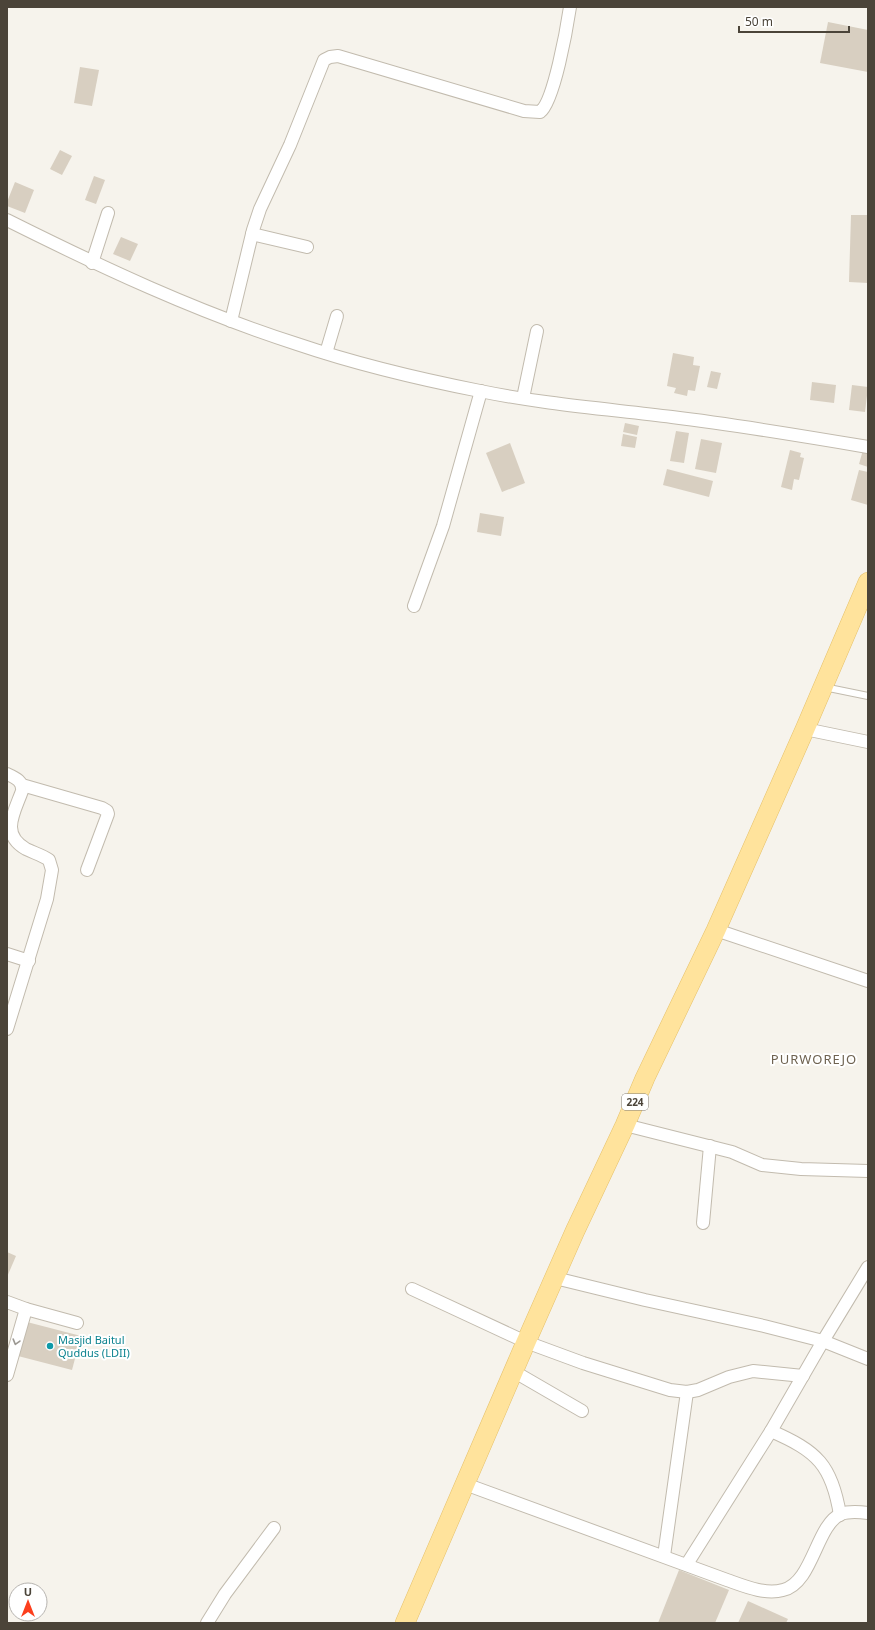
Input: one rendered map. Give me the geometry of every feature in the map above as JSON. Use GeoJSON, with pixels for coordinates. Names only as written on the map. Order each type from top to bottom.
{"type":"FeatureCollection","features":[{"type":"Feature","properties":{"kind":"main road","name":"224"},"geometry":{"type":"LineString","coordinates":[[405,1623],[513,1370],[645,1078],[716,930],[868,583]]}},
{"type":"Feature","properties":{"kind":"street"},"geometry":{"type":"LineString","coordinates":[[231,321],[252,234],[265,196],[290,145],[323,63],[327,58],[338,56],[524,112],[538,113],[544,109],[550,96],[570,7]]}},
{"type":"Feature","properties":{"kind":"street"},"geometry":{"type":"LineString","coordinates":[[92,263],[108,213]]}},
{"type":"Feature","properties":{"kind":"street"},"geometry":{"type":"LineString","coordinates":[[7,220],[92,263],[231,321],[298,345],[392,371],[481,391],[523,398],[704,421],[868,447]]}},
{"type":"Feature","properties":{"kind":"street"},"geometry":{"type":"LineString","coordinates":[[252,234],[307,247]]}},
{"type":"Feature","properties":{"kind":"street"},"geometry":{"type":"LineString","coordinates":[[326,353],[336,316]]}},
{"type":"Feature","properties":{"kind":"street"},"geometry":{"type":"LineString","coordinates":[[523,398],[538,331]]}},
{"type":"Feature","properties":{"kind":"street"},"geometry":{"type":"LineString","coordinates":[[414,606],[443,526],[481,391]]}},
{"type":"Feature","properties":{"kind":"street"},"geometry":{"type":"LineString","coordinates":[[805,729],[868,742]]}},
{"type":"Feature","properties":{"kind":"street"},"geometry":{"type":"LineString","coordinates":[[7,774],[19,780],[22,785],[22,792],[10,825],[12,837],[24,848],[49,860],[52,870],[48,899],[7,1029]]}},
{"type":"Feature","properties":{"kind":"street"},"geometry":{"type":"LineString","coordinates":[[22,785],[102,808],[107,811],[108,814],[87,870]]}},
{"type":"Feature","properties":{"kind":"street"},"geometry":{"type":"LineString","coordinates":[[716,930],[868,981]]}},
{"type":"Feature","properties":{"kind":"street"},"geometry":{"type":"LineString","coordinates":[[7,954],[29,961]]}},
{"type":"Feature","properties":{"kind":"street"},"geometry":{"type":"LineString","coordinates":[[625,1125],[732,1152],[762,1165],[801,1169],[868,1171]]}},
{"type":"Feature","properties":{"kind":"street"},"geometry":{"type":"LineString","coordinates":[[703,1223],[710,1146]]}},
{"type":"Feature","properties":{"kind":"street"},"geometry":{"type":"LineString","coordinates":[[687,1564],[771,1432],[823,1341],[868,1267]]}},
{"type":"Feature","properties":{"kind":"street"},"geometry":{"type":"LineString","coordinates":[[555,1278],[823,1341],[868,1359]]}},
{"type":"Feature","properties":{"kind":"street"},"geometry":{"type":"LineString","coordinates":[[412,1289],[526,1342],[670,1390],[688,1392],[702,1389],[729,1377],[747,1372],[766,1371],[803,1376]]}},
{"type":"Feature","properties":{"kind":"street"},"geometry":{"type":"LineString","coordinates":[[7,1302],[26,1309],[77,1323]]}},
{"type":"Feature","properties":{"kind":"street"},"geometry":{"type":"LineString","coordinates":[[7,1375],[26,1309]]}},
{"type":"Feature","properties":{"kind":"street"},"geometry":{"type":"LineString","coordinates":[[513,1370],[582,1411]]}},
{"type":"Feature","properties":{"kind":"street"},"geometry":{"type":"LineString","coordinates":[[664,1556],[688,1392]]}},
{"type":"Feature","properties":{"kind":"street"},"geometry":{"type":"LineString","coordinates":[[771,1432],[808,1450],[823,1466],[833,1482],[840,1514]]}},
{"type":"Feature","properties":{"kind":"street"},"geometry":{"type":"LineString","coordinates":[[465,1484],[746,1586],[765,1591],[784,1590],[794,1585],[798,1581],[830,1524],[840,1514],[852,1512],[868,1514]]}},
{"type":"Feature","properties":{"kind":"street"},"geometry":{"type":"LineString","coordinates":[[207,1623],[225,1594],[274,1528]]}},
{"type":"Feature","properties":{"kind":"lane"},"geometry":{"type":"LineString","coordinates":[[823,687],[868,696]]}},
{"type":"Feature","properties":{"kind":"building"},"geometry":{"type":"Polygon","coordinates":[[[828,22],[868,30],[868,72],[820,63],[828,22]]]}},
{"type":"Feature","properties":{"kind":"building"},"geometry":{"type":"Polygon","coordinates":[[[80,67],[99,70],[92,106],[74,103],[80,67]]]}},
{"type":"Feature","properties":{"kind":"building"},"geometry":{"type":"Polygon","coordinates":[[[60,150],[72,156],[62,175],[50,169],[60,150]]]}},
{"type":"Feature","properties":{"kind":"building"},"geometry":{"type":"Polygon","coordinates":[[[94,176],[105,180],[96,204],[85,200],[94,176]]]}},
{"type":"Feature","properties":{"kind":"building"},"geometry":{"type":"Polygon","coordinates":[[[15,182],[34,190],[25,213],[7,206],[7,202],[15,182]]]}},
{"type":"Feature","properties":{"kind":"building"},"geometry":{"type":"Polygon","coordinates":[[[851,215],[868,215],[868,283],[849,282],[851,215]]]}},
{"type":"Feature","properties":{"kind":"building"},"geometry":{"type":"Polygon","coordinates":[[[121,237],[138,244],[130,261],[113,254],[121,237]]]}},
{"type":"Feature","properties":{"kind":"building"},"geometry":{"type":"Polygon","coordinates":[[[673,353],[694,357],[693,365],[700,366],[695,391],[688,390],[687,396],[674,393],[676,388],[667,386],[673,353]]]}},
{"type":"Feature","properties":{"kind":"building"},"geometry":{"type":"Polygon","coordinates":[[[711,371],[721,373],[717,389],[707,387],[711,371]]]}},
{"type":"Feature","properties":{"kind":"building"},"geometry":{"type":"Polygon","coordinates":[[[812,382],[836,385],[834,403],[810,400],[812,382]]]}},
{"type":"Feature","properties":{"kind":"building"},"geometry":{"type":"Polygon","coordinates":[[[852,385],[868,387],[865,412],[849,410],[852,385]]]}},
{"type":"Feature","properties":{"kind":"building"},"geometry":{"type":"Polygon","coordinates":[[[625,423],[639,426],[637,435],[623,432],[625,423]]]}},
{"type":"Feature","properties":{"kind":"building"},"geometry":{"type":"Polygon","coordinates":[[[676,431],[689,433],[684,463],[670,461],[676,431]]]}},
{"type":"Feature","properties":{"kind":"building"},"geometry":{"type":"Polygon","coordinates":[[[623,434],[637,437],[635,448],[621,446],[623,434]]]}},
{"type":"Feature","properties":{"kind":"building"},"geometry":{"type":"Polygon","coordinates":[[[701,439],[722,443],[716,473],[695,469],[701,439]]]}},
{"type":"Feature","properties":{"kind":"building"},"geometry":{"type":"Polygon","coordinates":[[[510,443],[525,483],[502,492],[486,453],[510,443]]]}},
{"type":"Feature","properties":{"kind":"building"},"geometry":{"type":"Polygon","coordinates":[[[790,450],[801,453],[800,457],[804,458],[799,480],[794,479],[792,490],[781,487],[790,450]]]}},
{"type":"Feature","properties":{"kind":"building"},"geometry":{"type":"Polygon","coordinates":[[[863,450],[868,452],[868,467],[859,464],[863,450]]]}},
{"type":"Feature","properties":{"kind":"building"},"geometry":{"type":"Polygon","coordinates":[[[667,469],[713,481],[709,497],[663,485],[667,469]]]}},
{"type":"Feature","properties":{"kind":"building"},"geometry":{"type":"Polygon","coordinates":[[[859,470],[868,472],[868,505],[851,500],[859,470]]]}},
{"type":"Feature","properties":{"kind":"building"},"geometry":{"type":"Polygon","coordinates":[[[480,513],[504,517],[501,536],[477,532],[480,513]]]}},
{"type":"Feature","properties":{"kind":"building"},"geometry":{"type":"Polygon","coordinates":[[[7,1252],[16,1256],[7,1277],[7,1252]]]}},
{"type":"Feature","properties":{"kind":"building","name":"Masjid Baitul Quddus (LDII)"},"geometry":{"type":"Polygon","coordinates":[[[27,1322],[81,1336],[72,1370],[18,1356],[27,1322]]]}},
{"type":"Feature","properties":{"kind":"building"},"geometry":{"type":"Polygon","coordinates":[[[679,1570],[729,1590],[715,1623],[658,1623],[679,1570]]]}},
{"type":"Feature","properties":{"kind":"building"},"geometry":{"type":"Polygon","coordinates":[[[748,1601],[788,1619],[786,1623],[738,1623],[748,1601]]]}},
{"type":"Feature","properties":{"kind":"place","name":"Masjid Baitul Quddus (LDII)"},"geometry":{"type":"Point","coordinates":[50,1346]}},
{"type":"Feature","properties":{"kind":"district","name":"PURWOREJO"},"geometry":{"type":"Point","coordinates":[814,1059]}}]}
